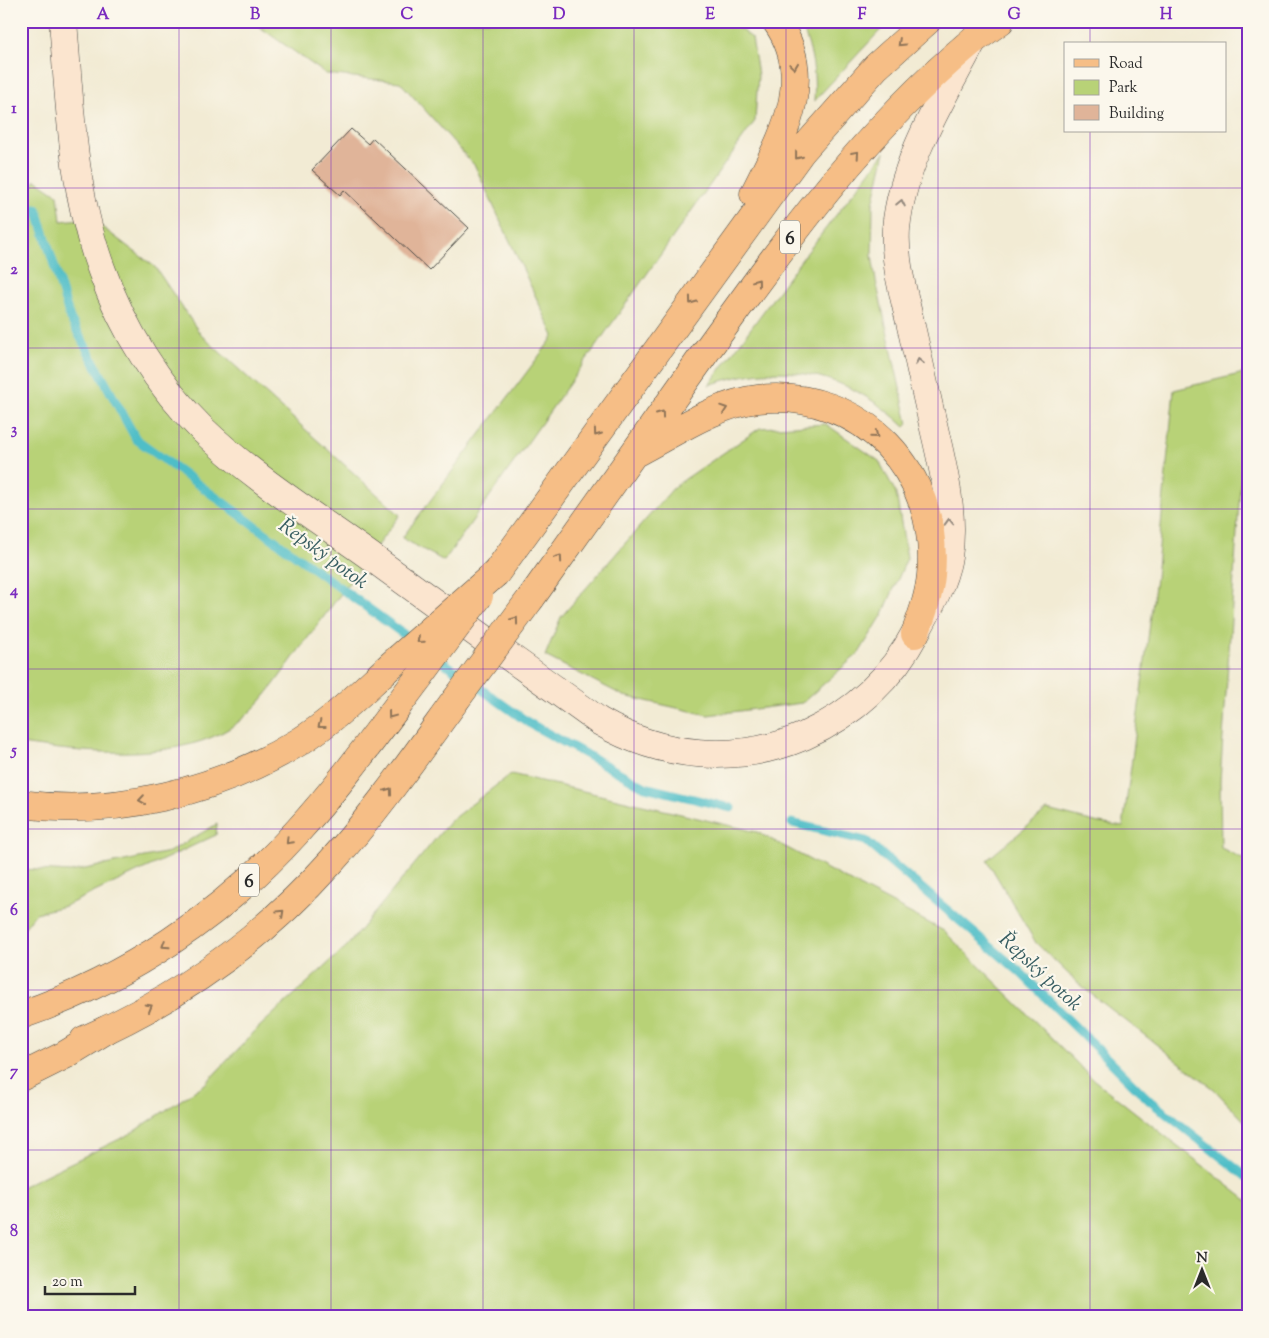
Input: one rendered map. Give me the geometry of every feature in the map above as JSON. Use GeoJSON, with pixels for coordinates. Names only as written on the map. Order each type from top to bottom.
{"type":"FeatureCollection","features":[{"type":"Feature","properties":{"kind":"main road"},"geometry":{"type":"LineString","coordinates":[[63,21],[77,169],[92,240],[115,302],[160,379],[202,428],[257,475],[599,721],[649,744],[692,753],[734,754],[775,747],[816,730],[858,703],[891,671],[916,634],[943,575],[948,558],[949,518],[940,458],[901,284],[896,230],[903,193],[915,155],[972,41]]}},
{"type":"Feature","properties":{"kind":"main road"},"geometry":{"type":"LineString","coordinates":[[721,261],[782,138],[794,99],[792,55],[776,21]]}},
{"type":"Feature","properties":{"kind":"main road","name":"6"},"geometry":{"type":"LineString","coordinates":[[21,1015],[74,995],[143,959],[201,920],[239,889],[282,848],[323,802],[420,676],[721,261],[826,122],[876,67],[927,21]]}},
{"type":"Feature","properties":{"kind":"main road","name":"6"},"geometry":{"type":"LineString","coordinates":[[21,1063],[106,1030],[175,993],[208,971],[261,930],[303,892],[368,819],[530,598],[741,303],[850,161],[902,104],[972,41],[1000,21]]}},
{"type":"Feature","properties":{"kind":"main road"},"geometry":{"type":"LineString","coordinates":[[633,454],[715,412],[755,399],[777,398],[815,402],[850,416],[880,438],[903,463],[919,490],[925,508],[932,551],[931,576],[927,600],[916,634]]}},
{"type":"Feature","properties":{"kind":"main road"},"geometry":{"type":"LineString","coordinates":[[21,804],[71,807],[151,799],[229,776],[266,761],[300,741],[329,720],[496,573]]}},
{"type":"Feature","properties":{"kind":"main road"},"geometry":{"type":"LineString","coordinates":[[21,1077],[65,1055],[106,1030]]}},
{"type":"Feature","properties":{"kind":"green space"},"geometry":{"type":"Polygon","coordinates":[[[251,21],[729,21],[752,38],[758,75],[755,121],[444,561],[402,538],[554,336],[475,166],[400,82],[326,74],[251,21]]]}},
{"type":"Feature","properties":{"kind":"green space"},"geometry":{"type":"Polygon","coordinates":[[[799,21],[889,21],[814,101],[812,60],[807,40],[799,21]]]}},
{"type":"Feature","properties":{"kind":"green space"},"geometry":{"type":"Polygon","coordinates":[[[885,152],[873,204],[872,256],[908,424],[905,427],[883,408],[861,394],[838,383],[814,376],[789,372],[764,373],[737,377],[709,385],[799,263],[885,152]]]}},
{"type":"Feature","properties":{"kind":"green space"},"geometry":{"type":"Polygon","coordinates":[[[36,180],[58,195],[61,221],[90,218],[155,267],[201,335],[400,515],[268,692],[236,724],[223,732],[201,741],[151,751],[124,752],[70,750],[21,744],[21,194],[27,194],[36,180]]]}},
{"type":"Feature","properties":{"kind":"green space"},"geometry":{"type":"Polygon","coordinates":[[[1248,372],[1220,781],[1221,848],[1248,861],[1248,1125],[1214,1089],[1081,986],[1036,943],[987,860],[1047,810],[1123,827],[1156,578],[1174,390],[1248,372]]]}},
{"type":"Feature","properties":{"kind":"green space"},"geometry":{"type":"Polygon","coordinates":[[[826,424],[879,461],[896,493],[907,558],[883,614],[859,653],[802,703],[708,715],[624,696],[545,656],[561,617],[675,486],[760,428],[826,424]]]}},
{"type":"Feature","properties":{"kind":"green space"},"geometry":{"type":"Polygon","coordinates":[[[511,774],[757,832],[944,931],[1094,1080],[1248,1201],[1248,1317],[21,1317],[21,1187],[130,1134],[205,1084],[257,1029],[347,946],[451,820],[511,774]]]}},
{"type":"Feature","properties":{"kind":"green space"},"geometry":{"type":"Polygon","coordinates":[[[217,824],[216,835],[65,906],[36,913],[21,932],[21,869],[70,872],[169,852],[217,824]]]}},
{"type":"Feature","properties":{"kind":"building"},"geometry":{"type":"Polygon","coordinates":[[[351,129],[368,144],[373,138],[469,228],[429,270],[344,190],[340,195],[312,170],[351,129]]]}},
{"type":"Feature","properties":{"kind":"waterway","name":"Řepský potok"},"geometry":{"type":"LineString","coordinates":[[21,209],[37,209],[70,318],[136,439],[413,641]]}},
{"type":"Feature","properties":{"kind":"waterway","name":"Řepský potok"},"geometry":{"type":"LineString","coordinates":[[436,657],[529,723],[645,787],[731,808]]}},
{"type":"Feature","properties":{"kind":"waterway","name":"Řepský potok"},"geometry":{"type":"LineString","coordinates":[[792,823],[866,841],[1020,972],[1150,1101],[1248,1178]]}}]}
